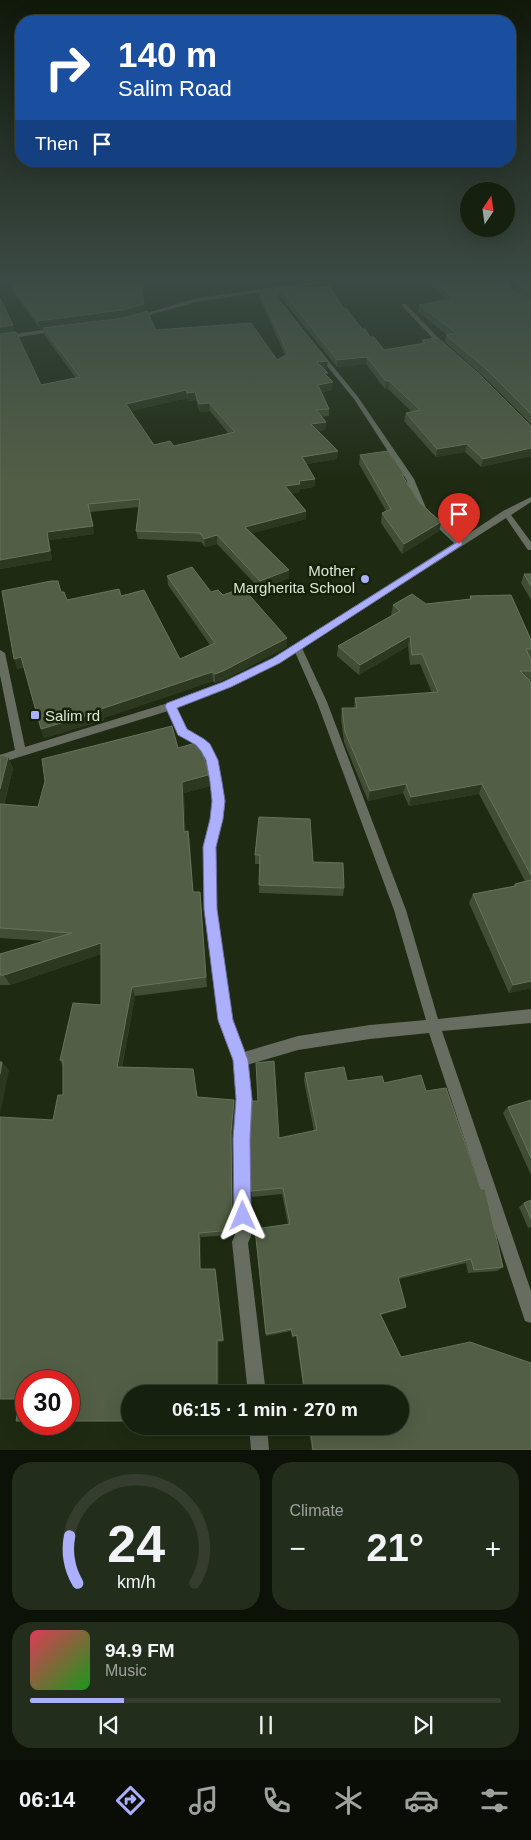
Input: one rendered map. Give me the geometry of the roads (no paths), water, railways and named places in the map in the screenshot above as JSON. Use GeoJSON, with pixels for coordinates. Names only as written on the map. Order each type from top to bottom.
{"type":"FeatureCollection","features":[{"type":"Feature","properties":{"kind":"street"},"geometry":{"type":"LineString","coordinates":[[316,349],[356,398],[410,480],[423,509],[459,544]]}},
{"type":"Feature","properties":{"kind":"street"},"geometry":{"type":"LineString","coordinates":[[0,759],[171,706],[227,684],[276,660],[506,513],[531,499]]}},
{"type":"Feature","properties":{"kind":"street"},"geometry":{"type":"LineString","coordinates":[[506,513],[531,548]]}},
{"type":"Feature","properties":{"kind":"street"},"geometry":{"type":"LineString","coordinates":[[297,647],[322,702],[400,910],[434,1025],[531,1315]]}},
{"type":"Feature","properties":{"kind":"street"},"geometry":{"type":"LineString","coordinates":[[0,653],[21,753]]}},
{"type":"Feature","properties":{"kind":"street"},"geometry":{"type":"LineString","coordinates":[[171,706],[182,732],[200,742],[206,748],[212,760],[218,801],[217,819],[209,847],[210,909],[225,1020],[240,1060],[244,1099],[241,1139],[243,1236],[240,1242],[256,1385]]}},
{"type":"Feature","properties":{"kind":"street"},"geometry":{"type":"LineString","coordinates":[[240,1060],[298,1043],[434,1025],[531,1016]]}},
{"type":"Feature","properties":{"kind":"street"},"geometry":{"type":"LineString","coordinates":[[259,1435],[260,1450]]}},
{"type":"Feature","properties":{"kind":"place","name":"Mother Margherita School"},"geometry":{"type":"Point","coordinates":[365,579]}},
{"type":"Feature","properties":{"kind":"place","name":"Salim rd"},"geometry":{"type":"Point","coordinates":[35,715]}}]}
